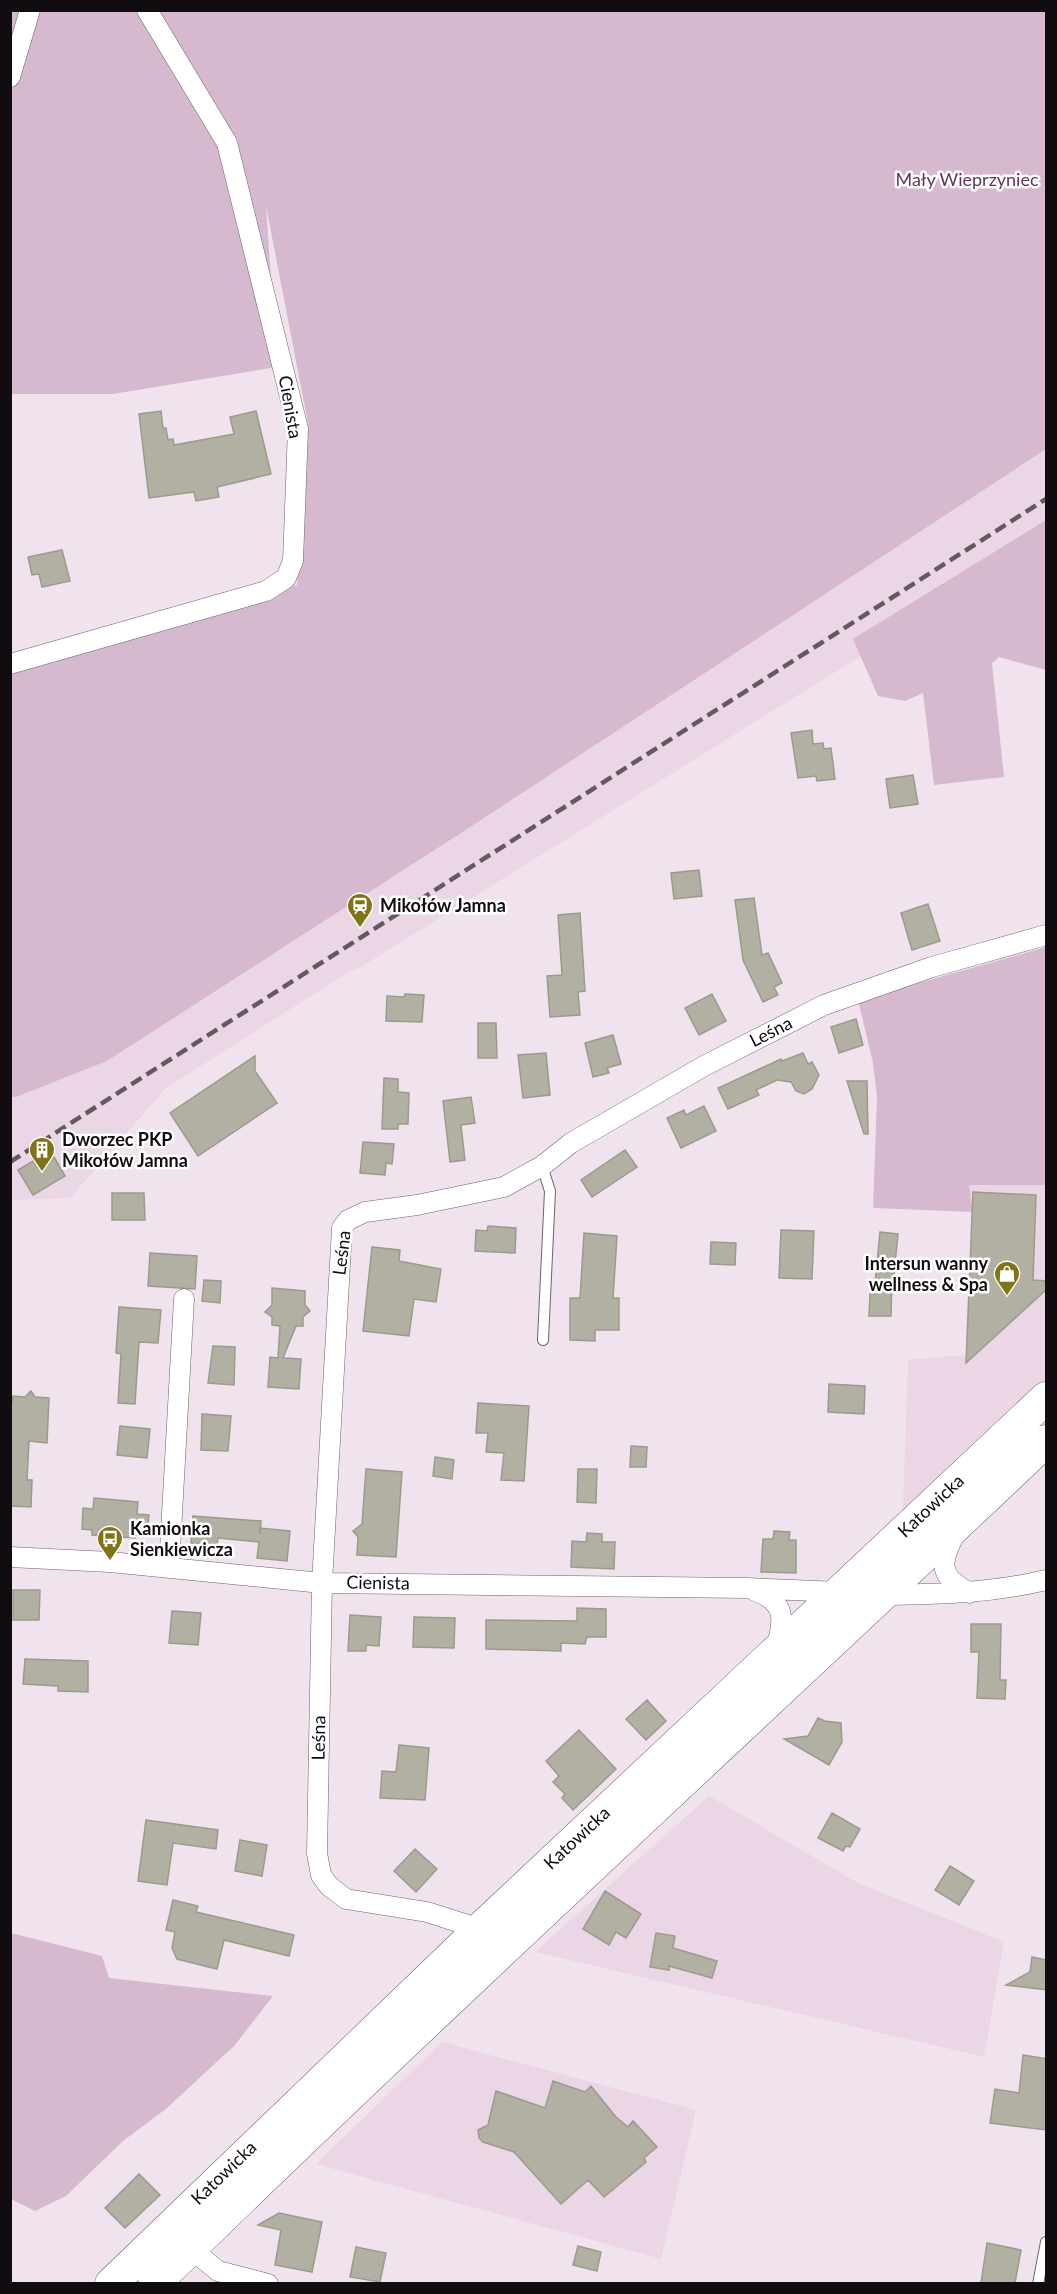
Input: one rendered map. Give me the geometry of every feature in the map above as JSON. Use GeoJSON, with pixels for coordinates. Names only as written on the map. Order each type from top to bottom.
{"type":"FeatureCollection","features":[{"type":"Feature","properties":{"kind":"main road","name":"Katowicka"},"geometry":{"type":"LineString","coordinates":[[111,2283],[480,1929],[1047,1398]]}},
{"type":"Feature","properties":{"kind":"main road","name":"Katowicka"},"geometry":{"type":"LineString","coordinates":[[154,2283],[759,1710],[886,1595],[1047,1442]]}},
{"type":"Feature","properties":{"kind":"street"},"geometry":{"type":"LineString","coordinates":[[10,76],[30,10]]}},
{"type":"Feature","properties":{"kind":"street","name":"Cienista"},"geometry":{"type":"LineString","coordinates":[[10,664],[266,591],[286,578],[292,561],[298,429],[227,143],[147,10]]}},
{"type":"Feature","properties":{"kind":"street","name":"Leśna"},"geometry":{"type":"LineString","coordinates":[[480,1929],[427,1912],[346,1899],[328,1886],[321,1875],[317,1853],[322,1582],[342,1228],[348,1220],[365,1212],[417,1205],[504,1187],[542,1166],[572,1143],[704,1066],[824,1005],[932,967],[1047,935]]}},
{"type":"Feature","properties":{"kind":"street"},"geometry":{"type":"LineString","coordinates":[[169,1568],[184,1299]]}},
{"type":"Feature","properties":{"kind":"street"},"geometry":{"type":"LineString","coordinates":[[962,1521],[946,1552],[944,1568],[952,1583],[970,1593]]}},
{"type":"Feature","properties":{"kind":"street","name":"Cienista"},"geometry":{"type":"LineString","coordinates":[[10,1557],[110,1562],[322,1582],[747,1588],[840,1592]]}},
{"type":"Feature","properties":{"kind":"street"},"geometry":{"type":"LineString","coordinates":[[886,1595],[970,1593],[1017,1587],[1047,1580]]}},
{"type":"Feature","properties":{"kind":"street"},"geometry":{"type":"LineString","coordinates":[[747,1588],[768,1595],[781,1613],[782,1623],[774,1655]]}},
{"type":"Feature","properties":{"kind":"street"},"geometry":{"type":"LineString","coordinates":[[190,2248],[218,2271],[268,2283]]}},
{"type":"Feature","properties":{"kind":"lane"},"geometry":{"type":"LineString","coordinates":[[542,1166],[550,1191],[543,1340]]}},
{"type":"Feature","properties":{"kind":"lane"},"geometry":{"type":"LineString","coordinates":[[1038,2283],[1047,2242]]}},
{"type":"Feature","properties":{"kind":"shaded area"},"geometry":{"type":"Polygon","coordinates":[[[1046,449],[1046,520],[854,639],[861,656],[361,967],[347,973],[166,1088],[70,1198],[11,1200],[10,1097],[16,1097],[107,1061],[475,824],[1046,449]]]}},
{"type":"Feature","properties":{"kind":"shaded area"},"geometry":{"type":"Polygon","coordinates":[[[969,1185],[1046,1185],[1046,1406],[903,1509],[908,1360],[966,1355],[973,1212],[969,1185]]]}},
{"type":"Feature","properties":{"kind":"shaded area"},"geometry":{"type":"Polygon","coordinates":[[[709,1796],[858,1883],[1004,1942],[984,2057],[535,1952],[709,1796]]]}},
{"type":"Feature","properties":{"kind":"shaded area"},"geometry":{"type":"Polygon","coordinates":[[[442,2042],[696,2110],[661,2259],[316,2164],[442,2042]]]}},
{"type":"Feature","properties":{"kind":"green space","name":"Mały Wieprzyniec"},"geometry":{"type":"Polygon","coordinates":[[[14,11],[1046,11],[1046,449],[475,824],[107,1061],[11,1097],[11,674],[297,585],[308,423],[266,206],[277,367],[113,394],[11,394],[10,15],[14,11]]]}},
{"type":"Feature","properties":{"kind":"green space"},"geometry":{"type":"Polygon","coordinates":[[[1046,520],[1046,670],[999,657],[992,663],[1004,777],[934,785],[923,693],[905,701],[878,696],[853,639],[1046,520]]]}},
{"type":"Feature","properties":{"kind":"green space"},"geometry":{"type":"Polygon","coordinates":[[[1046,947],[1046,1185],[969,1185],[973,1212],[873,1208],[877,1097],[873,1063],[858,1000],[1046,947]]]}},
{"type":"Feature","properties":{"kind":"green space"},"geometry":{"type":"Polygon","coordinates":[[[11,1933],[102,1956],[109,1978],[273,1996],[235,2045],[167,2108],[123,2141],[66,2196],[35,2211],[11,2199],[11,1933]]]}},
{"type":"Feature","properties":{"kind":"building"},"geometry":{"type":"Polygon","coordinates":[[[161,411],[163,428],[166,428],[168,440],[173,439],[174,445],[234,434],[230,417],[256,411],[271,474],[217,487],[219,497],[196,501],[194,492],[149,498],[139,414],[161,411]]]}},
{"type":"Feature","properties":{"kind":"building"},"geometry":{"type":"Polygon","coordinates":[[[62,550],[70,581],[42,587],[39,574],[32,575],[28,557],[62,550]]]}},
{"type":"Feature","properties":{"kind":"building"},"geometry":{"type":"Polygon","coordinates":[[[812,730],[813,744],[823,743],[824,749],[831,748],[835,779],[817,781],[816,776],[798,778],[791,733],[812,730]]]}},
{"type":"Feature","properties":{"kind":"building"},"geometry":{"type":"Polygon","coordinates":[[[913,775],[918,804],[890,808],[886,779],[913,775]]]}},
{"type":"Feature","properties":{"kind":"building"},"geometry":{"type":"Polygon","coordinates":[[[699,870],[702,896],[674,899],[671,873],[699,870]]]}},
{"type":"Feature","properties":{"kind":"building"},"geometry":{"type":"Polygon","coordinates":[[[754,898],[762,955],[768,953],[782,983],[774,987],[778,995],[763,1002],[743,960],[735,900],[754,898]]]}},
{"type":"Feature","properties":{"kind":"building"},"geometry":{"type":"Polygon","coordinates":[[[928,904],[940,941],[912,950],[901,913],[928,904]]]}},
{"type":"Feature","properties":{"kind":"building"},"geometry":{"type":"Polygon","coordinates":[[[580,913],[585,991],[578,992],[580,1015],[550,1017],[547,976],[562,975],[558,915],[580,913]]]}},
{"type":"Feature","properties":{"kind":"building"},"geometry":{"type":"Polygon","coordinates":[[[405,994],[424,995],[422,1022],[386,1021],[387,996],[404,997],[405,994]]]}},
{"type":"Feature","properties":{"kind":"building"},"geometry":{"type":"Polygon","coordinates":[[[712,994],[726,1021],[699,1035],[685,1008],[712,994]]]}},
{"type":"Feature","properties":{"kind":"building"},"geometry":{"type":"Polygon","coordinates":[[[856,1019],[863,1045],[839,1053],[831,1027],[856,1019]]]}},
{"type":"Feature","properties":{"kind":"building"},"geometry":{"type":"Polygon","coordinates":[[[478,1023],[496,1023],[497,1058],[478,1058],[478,1023]]]}},
{"type":"Feature","properties":{"kind":"building"},"geometry":{"type":"Polygon","coordinates":[[[613,1035],[621,1064],[607,1068],[609,1073],[593,1077],[585,1043],[613,1035]]]}},
{"type":"Feature","properties":{"kind":"building"},"geometry":{"type":"Polygon","coordinates":[[[546,1053],[550,1095],[523,1098],[518,1055],[546,1053]]]}},
{"type":"Feature","properties":{"kind":"building"},"geometry":{"type":"Polygon","coordinates":[[[803,1053],[808,1064],[812,1062],[819,1075],[812,1089],[804,1094],[796,1091],[791,1082],[777,1080],[756,1090],[759,1095],[728,1109],[718,1088],[781,1059],[782,1061],[803,1053]]]}},
{"type":"Feature","properties":{"kind":"building"},"geometry":{"type":"Polygon","coordinates":[[[255,1056],[255,1071],[277,1103],[198,1156],[170,1113],[255,1056]]]}},
{"type":"Feature","properties":{"kind":"building"},"geometry":{"type":"Polygon","coordinates":[[[384,1078],[398,1079],[398,1092],[409,1093],[408,1124],[398,1124],[398,1129],[382,1129],[384,1078]]]}},
{"type":"Feature","properties":{"kind":"building"},"geometry":{"type":"Polygon","coordinates":[[[847,1081],[867,1081],[868,1134],[864,1134],[847,1081]]]}},
{"type":"Feature","properties":{"kind":"building"},"geometry":{"type":"Polygon","coordinates":[[[471,1097],[475,1123],[461,1125],[465,1160],[450,1162],[443,1101],[471,1097]]]}},
{"type":"Feature","properties":{"kind":"building"},"geometry":{"type":"Polygon","coordinates":[[[704,1106],[716,1131],[681,1148],[667,1118],[684,1110],[686,1115],[704,1106]]]}},
{"type":"Feature","properties":{"kind":"building"},"geometry":{"type":"Polygon","coordinates":[[[363,1142],[394,1144],[392,1164],[386,1163],[385,1175],[360,1173],[363,1142]]]}},
{"type":"Feature","properties":{"kind":"building"},"geometry":{"type":"Polygon","coordinates":[[[625,1150],[637,1167],[592,1197],[581,1180],[625,1150]]]}},
{"type":"Feature","properties":{"kind":"building","name":"Dworzec PKP Mikołów Jamna"},"geometry":{"type":"Polygon","coordinates":[[[54,1157],[65,1176],[33,1195],[18,1170],[33,1161],[37,1167],[54,1157]]]}},
{"type":"Feature","properties":{"kind":"building"},"geometry":{"type":"Polygon","coordinates":[[[973,1192],[1036,1195],[1033,1280],[1047,1281],[1047,1289],[966,1363],[973,1192]]]}},
{"type":"Feature","properties":{"kind":"building"},"geometry":{"type":"Polygon","coordinates":[[[112,1193],[144,1193],[145,1220],[112,1220],[112,1193]]]}},
{"type":"Feature","properties":{"kind":"building"},"geometry":{"type":"Polygon","coordinates":[[[488,1226],[516,1228],[515,1253],[475,1251],[476,1230],[487,1231],[488,1226]]]}},
{"type":"Feature","properties":{"kind":"building"},"geometry":{"type":"Polygon","coordinates":[[[781,1230],[814,1231],[812,1279],[779,1278],[781,1230]]]}},
{"type":"Feature","properties":{"kind":"building"},"geometry":{"type":"Polygon","coordinates":[[[880,1232],[898,1234],[894,1274],[892,1273],[891,1316],[869,1316],[870,1294],[874,1294],[880,1232]]]}},
{"type":"Feature","properties":{"kind":"building"},"geometry":{"type":"Polygon","coordinates":[[[584,1233],[617,1236],[613,1298],[619,1298],[619,1330],[595,1330],[595,1341],[570,1340],[570,1298],[580,1298],[584,1233]]]}},
{"type":"Feature","properties":{"kind":"building"},"geometry":{"type":"Polygon","coordinates":[[[711,1242],[736,1243],[735,1265],[710,1264],[711,1242]]]}},
{"type":"Feature","properties":{"kind":"building"},"geometry":{"type":"Polygon","coordinates":[[[372,1247],[400,1250],[399,1261],[441,1269],[436,1302],[414,1299],[409,1336],[363,1331],[372,1247]]]}},
{"type":"Feature","properties":{"kind":"building"},"geometry":{"type":"Polygon","coordinates":[[[150,1253],[197,1256],[195,1289],[148,1286],[150,1253]]]}},
{"type":"Feature","properties":{"kind":"building"},"geometry":{"type":"Polygon","coordinates":[[[204,1280],[221,1281],[220,1303],[202,1301],[204,1280]]]}},
{"type":"Feature","properties":{"kind":"building"},"geometry":{"type":"Polygon","coordinates":[[[272,1288],[305,1291],[305,1305],[310,1311],[303,1317],[303,1326],[296,1326],[283,1358],[301,1359],[299,1389],[268,1387],[270,1357],[278,1358],[280,1326],[272,1325],[272,1317],[265,1312],[272,1305],[272,1288]]]}},
{"type":"Feature","properties":{"kind":"building"},"geometry":{"type":"Polygon","coordinates":[[[119,1307],[161,1310],[158,1343],[139,1342],[135,1404],[118,1403],[121,1354],[116,1353],[119,1307]]]}},
{"type":"Feature","properties":{"kind":"building"},"geometry":{"type":"Polygon","coordinates":[[[213,1346],[235,1347],[234,1385],[208,1383],[213,1346]]]}},
{"type":"Feature","properties":{"kind":"building"},"geometry":{"type":"Polygon","coordinates":[[[829,1384],[865,1386],[864,1414],[828,1412],[829,1384]]]}},
{"type":"Feature","properties":{"kind":"building"},"geometry":{"type":"Polygon","coordinates":[[[31,1391],[35,1397],[49,1398],[47,1443],[29,1441],[27,1480],[32,1480],[31,1507],[10,1506],[13,1396],[25,1397],[31,1391]]]}},
{"type":"Feature","properties":{"kind":"building"},"geometry":{"type":"Polygon","coordinates":[[[478,1403],[529,1406],[524,1481],[501,1480],[504,1453],[486,1452],[488,1433],[476,1433],[478,1403]]]}},
{"type":"Feature","properties":{"kind":"building"},"geometry":{"type":"Polygon","coordinates":[[[202,1414],[231,1416],[228,1451],[201,1450],[202,1414]]]}},
{"type":"Feature","properties":{"kind":"building"},"geometry":{"type":"Polygon","coordinates":[[[120,1426],[150,1429],[147,1458],[117,1455],[120,1426]]]}},
{"type":"Feature","properties":{"kind":"building"},"geometry":{"type":"Polygon","coordinates":[[[631,1446],[647,1447],[646,1467],[630,1467],[631,1446]]]}},
{"type":"Feature","properties":{"kind":"building"},"geometry":{"type":"Polygon","coordinates":[[[435,1457],[454,1460],[452,1479],[433,1476],[435,1457]]]}},
{"type":"Feature","properties":{"kind":"building"},"geometry":{"type":"Polygon","coordinates":[[[366,1469],[402,1472],[396,1557],[357,1555],[358,1537],[353,1531],[362,1524],[366,1469]]]}},
{"type":"Feature","properties":{"kind":"building"},"geometry":{"type":"Polygon","coordinates":[[[578,1469],[597,1469],[596,1503],[577,1502],[578,1469]]]}},
{"type":"Feature","properties":{"kind":"building"},"geometry":{"type":"Polygon","coordinates":[[[94,1498],[138,1502],[137,1514],[149,1515],[147,1536],[135,1535],[135,1538],[92,1535],[92,1530],[82,1529],[83,1508],[93,1509],[94,1498]]]}},
{"type":"Feature","properties":{"kind":"building"},"geometry":{"type":"Polygon","coordinates":[[[193,1516],[261,1521],[260,1528],[290,1531],[287,1561],[257,1558],[259,1542],[218,1538],[217,1545],[191,1543],[193,1516]]]}},
{"type":"Feature","properties":{"kind":"building"},"geometry":{"type":"Polygon","coordinates":[[[774,1531],[790,1532],[789,1540],[796,1540],[796,1573],[761,1572],[763,1539],[773,1539],[774,1531]]]}},
{"type":"Feature","properties":{"kind":"building"},"geometry":{"type":"Polygon","coordinates":[[[587,1533],[602,1534],[602,1542],[615,1542],[614,1569],[571,1567],[572,1541],[586,1542],[587,1533]]]}},
{"type":"Feature","properties":{"kind":"building"},"geometry":{"type":"Polygon","coordinates":[[[13,1590],[40,1590],[39,1620],[13,1620],[13,1590]]]}},
{"type":"Feature","properties":{"kind":"building"},"geometry":{"type":"Polygon","coordinates":[[[577,1608],[606,1609],[606,1637],[587,1637],[585,1644],[561,1643],[561,1651],[486,1649],[486,1620],[577,1621],[577,1608]]]}},
{"type":"Feature","properties":{"kind":"building"},"geometry":{"type":"Polygon","coordinates":[[[172,1611],[201,1613],[198,1645],[169,1643],[172,1611]]]}},
{"type":"Feature","properties":{"kind":"building"},"geometry":{"type":"Polygon","coordinates":[[[350,1615],[381,1617],[379,1646],[366,1645],[366,1651],[348,1651],[350,1615]]]}},
{"type":"Feature","properties":{"kind":"building"},"geometry":{"type":"Polygon","coordinates":[[[414,1617],[455,1618],[454,1648],[413,1647],[414,1617]]]}},
{"type":"Feature","properties":{"kind":"building"},"geometry":{"type":"Polygon","coordinates":[[[971,1624],[1001,1624],[1000,1680],[1006,1680],[1005,1699],[977,1698],[979,1652],[971,1652],[971,1624]]]}},
{"type":"Feature","properties":{"kind":"building"},"geometry":{"type":"Polygon","coordinates":[[[25,1659],[88,1661],[88,1692],[58,1691],[58,1686],[23,1684],[25,1659]]]}},
{"type":"Feature","properties":{"kind":"building"},"geometry":{"type":"Polygon","coordinates":[[[647,1700],[666,1721],[646,1740],[626,1719],[647,1700]]]}},
{"type":"Feature","properties":{"kind":"building"},"geometry":{"type":"Polygon","coordinates":[[[818,1718],[841,1723],[842,1742],[829,1765],[784,1739],[808,1736],[818,1718]]]}},
{"type":"Feature","properties":{"kind":"building"},"geometry":{"type":"Polygon","coordinates":[[[579,1730],[616,1769],[573,1810],[562,1798],[565,1794],[553,1782],[559,1776],[546,1761],[579,1730]]]}},
{"type":"Feature","properties":{"kind":"building"},"geometry":{"type":"Polygon","coordinates":[[[399,1745],[429,1748],[425,1800],[380,1798],[382,1771],[396,1772],[399,1745]]]}},
{"type":"Feature","properties":{"kind":"building"},"geometry":{"type":"Polygon","coordinates":[[[832,1813],[860,1829],[850,1847],[846,1846],[843,1851],[818,1838],[832,1813]]]}},
{"type":"Feature","properties":{"kind":"building"},"geometry":{"type":"Polygon","coordinates":[[[146,1820],[218,1830],[216,1849],[173,1843],[167,1885],[138,1881],[146,1820]]]}},
{"type":"Feature","properties":{"kind":"building"},"geometry":{"type":"Polygon","coordinates":[[[240,1840],[267,1845],[262,1876],[235,1871],[240,1840]]]}},
{"type":"Feature","properties":{"kind":"building"},"geometry":{"type":"Polygon","coordinates":[[[415,1849],[437,1869],[416,1892],[394,1871],[415,1849]]]}},
{"type":"Feature","properties":{"kind":"building"},"geometry":{"type":"Polygon","coordinates":[[[950,1866],[974,1881],[959,1905],[935,1890],[950,1866]]]}},
{"type":"Feature","properties":{"kind":"building"},"geometry":{"type":"Polygon","coordinates":[[[605,1891],[641,1914],[626,1938],[616,1932],[609,1945],[583,1929],[605,1891]]]}},
{"type":"Feature","properties":{"kind":"building"},"geometry":{"type":"Polygon","coordinates":[[[173,1900],[198,1906],[196,1912],[294,1935],[289,1956],[224,1940],[217,1969],[177,1959],[172,1948],[175,1932],[166,1930],[173,1900]]]}},
{"type":"Feature","properties":{"kind":"building"},"geometry":{"type":"Polygon","coordinates":[[[656,1933],[675,1936],[673,1948],[717,1961],[712,1978],[669,1966],[669,1970],[650,1967],[656,1933]]]}},
{"type":"Feature","properties":{"kind":"building"},"geometry":{"type":"Polygon","coordinates":[[[1032,1957],[1047,1960],[1047,1990],[1006,1985],[1030,1972],[1032,1957]]]}},
{"type":"Feature","properties":{"kind":"building"},"geometry":{"type":"Polygon","coordinates":[[[1023,2055],[1047,2059],[1047,2130],[990,2123],[995,2089],[1019,2093],[1023,2055]]]}},
{"type":"Feature","properties":{"kind":"building"},"geometry":{"type":"Polygon","coordinates":[[[553,2081],[585,2092],[591,2086],[616,2117],[628,2127],[633,2121],[657,2147],[644,2158],[646,2162],[604,2197],[588,2180],[561,2204],[514,2152],[483,2142],[479,2138],[478,2130],[488,2125],[496,2091],[545,2108],[553,2081]]]}},
{"type":"Feature","properties":{"kind":"building"},"geometry":{"type":"Polygon","coordinates":[[[139,2174],[160,2195],[125,2228],[105,2208],[139,2174]]]}},
{"type":"Feature","properties":{"kind":"building"},"geometry":{"type":"Polygon","coordinates":[[[279,2213],[322,2222],[312,2272],[275,2265],[281,2230],[258,2225],[279,2213]]]}},
{"type":"Feature","properties":{"kind":"building"},"geometry":{"type":"Polygon","coordinates":[[[987,2243],[1021,2250],[1015,2283],[981,2283],[987,2243]]]}},
{"type":"Feature","properties":{"kind":"building"},"geometry":{"type":"Polygon","coordinates":[[[578,2246],[601,2252],[597,2271],[573,2265],[578,2246]]]}},
{"type":"Feature","properties":{"kind":"building"},"geometry":{"type":"Polygon","coordinates":[[[356,2247],[386,2253],[380,2282],[350,2277],[356,2247]]]}},
{"type":"Feature","properties":{"kind":"railway"},"geometry":{"type":"LineString","coordinates":[[10,1162],[1046,499]]}},
{"type":"Feature","properties":{"kind":"place","name":"Mikołów Jamna"},"geometry":{"type":"Point","coordinates":[360,929]}},
{"type":"Feature","properties":{"kind":"place","name":"Dworzec PKP Mikołów Jamna"},"geometry":{"type":"Point","coordinates":[42,1173]}},
{"type":"Feature","properties":{"kind":"place","name":"Intersun wanny wellness & Spa"},"geometry":{"type":"Point","coordinates":[1007,1297]}},
{"type":"Feature","properties":{"kind":"place","name":"Kamionka Sienkiewicza"},"geometry":{"type":"Point","coordinates":[110,1562]}}]}
